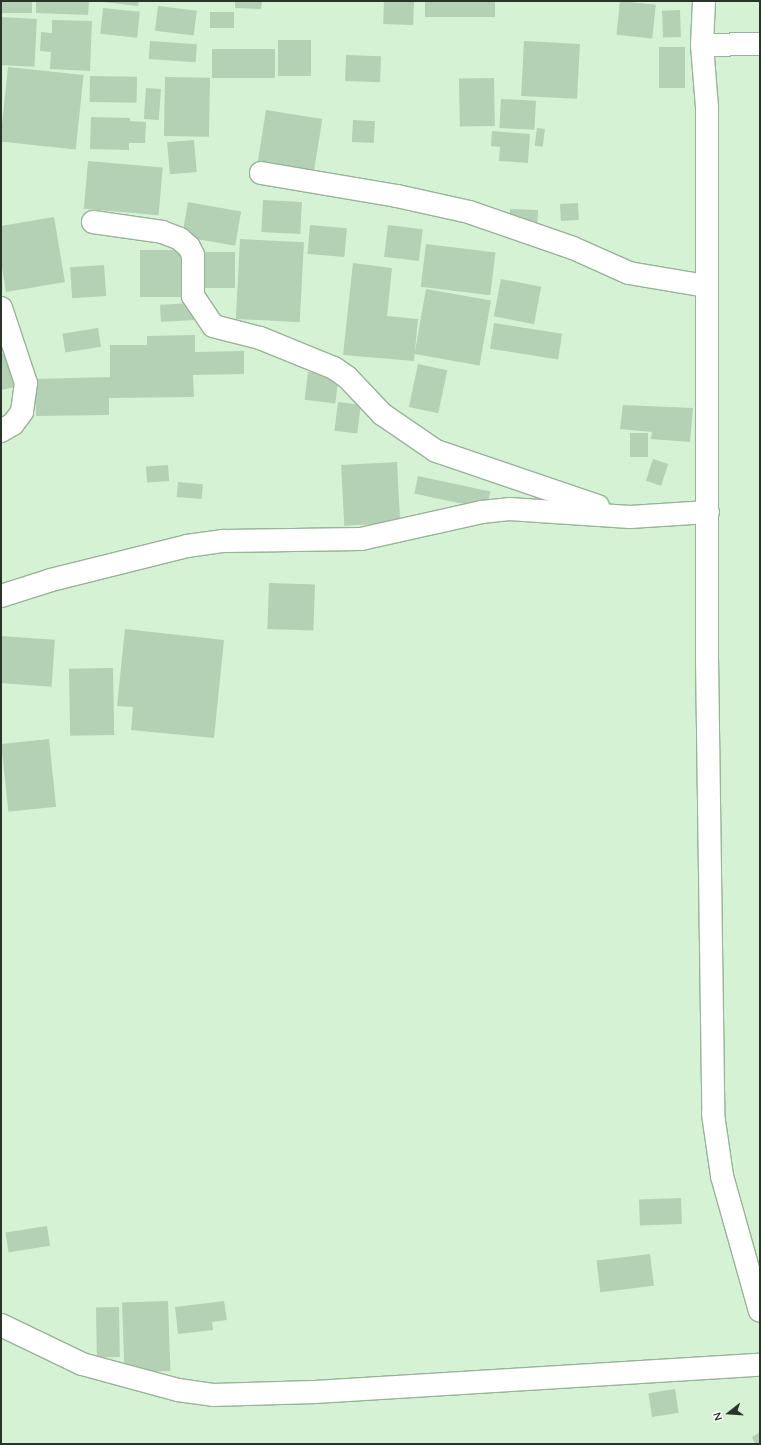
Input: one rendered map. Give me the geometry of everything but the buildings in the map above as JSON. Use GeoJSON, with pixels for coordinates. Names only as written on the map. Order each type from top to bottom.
{"type":"FeatureCollection","features":[{"type":"Feature","properties":{"kind":"street"},"geometry":{"type":"LineString","coordinates":[[704,1],[711,44],[707,107],[706,286],[708,512],[707,658],[713,1114],[722,1176],[760,1312]]}},
{"type":"Feature","properties":{"kind":"street"},"geometry":{"type":"LineString","coordinates":[[711,44],[756,44]]}},
{"type":"Feature","properties":{"kind":"street"},"geometry":{"type":"LineString","coordinates":[[261,173],[397,196],[468,212],[573,248],[629,274],[706,286]]}},
{"type":"Feature","properties":{"kind":"street"},"geometry":{"type":"LineString","coordinates":[[93,222],[162,232],[180,239],[189,247],[193,255],[192,296],[213,326],[244,336],[260,338],[334,368],[347,377],[382,414],[436,452],[630,516]]}},
{"type":"Feature","properties":{"kind":"street"},"geometry":{"type":"LineString","coordinates":[[1,308],[26,383],[22,412],[13,424],[1,431]]}},
{"type":"Feature","properties":{"kind":"street"},"geometry":{"type":"LineString","coordinates":[[1,596],[51,580],[187,546],[224,541],[361,539],[482,512],[509,509],[630,516],[708,512]]}},
{"type":"Feature","properties":{"kind":"street"},"geometry":{"type":"LineString","coordinates":[[1,1325],[82,1364],[178,1390],[213,1395],[314,1392],[760,1365]]}}]}
